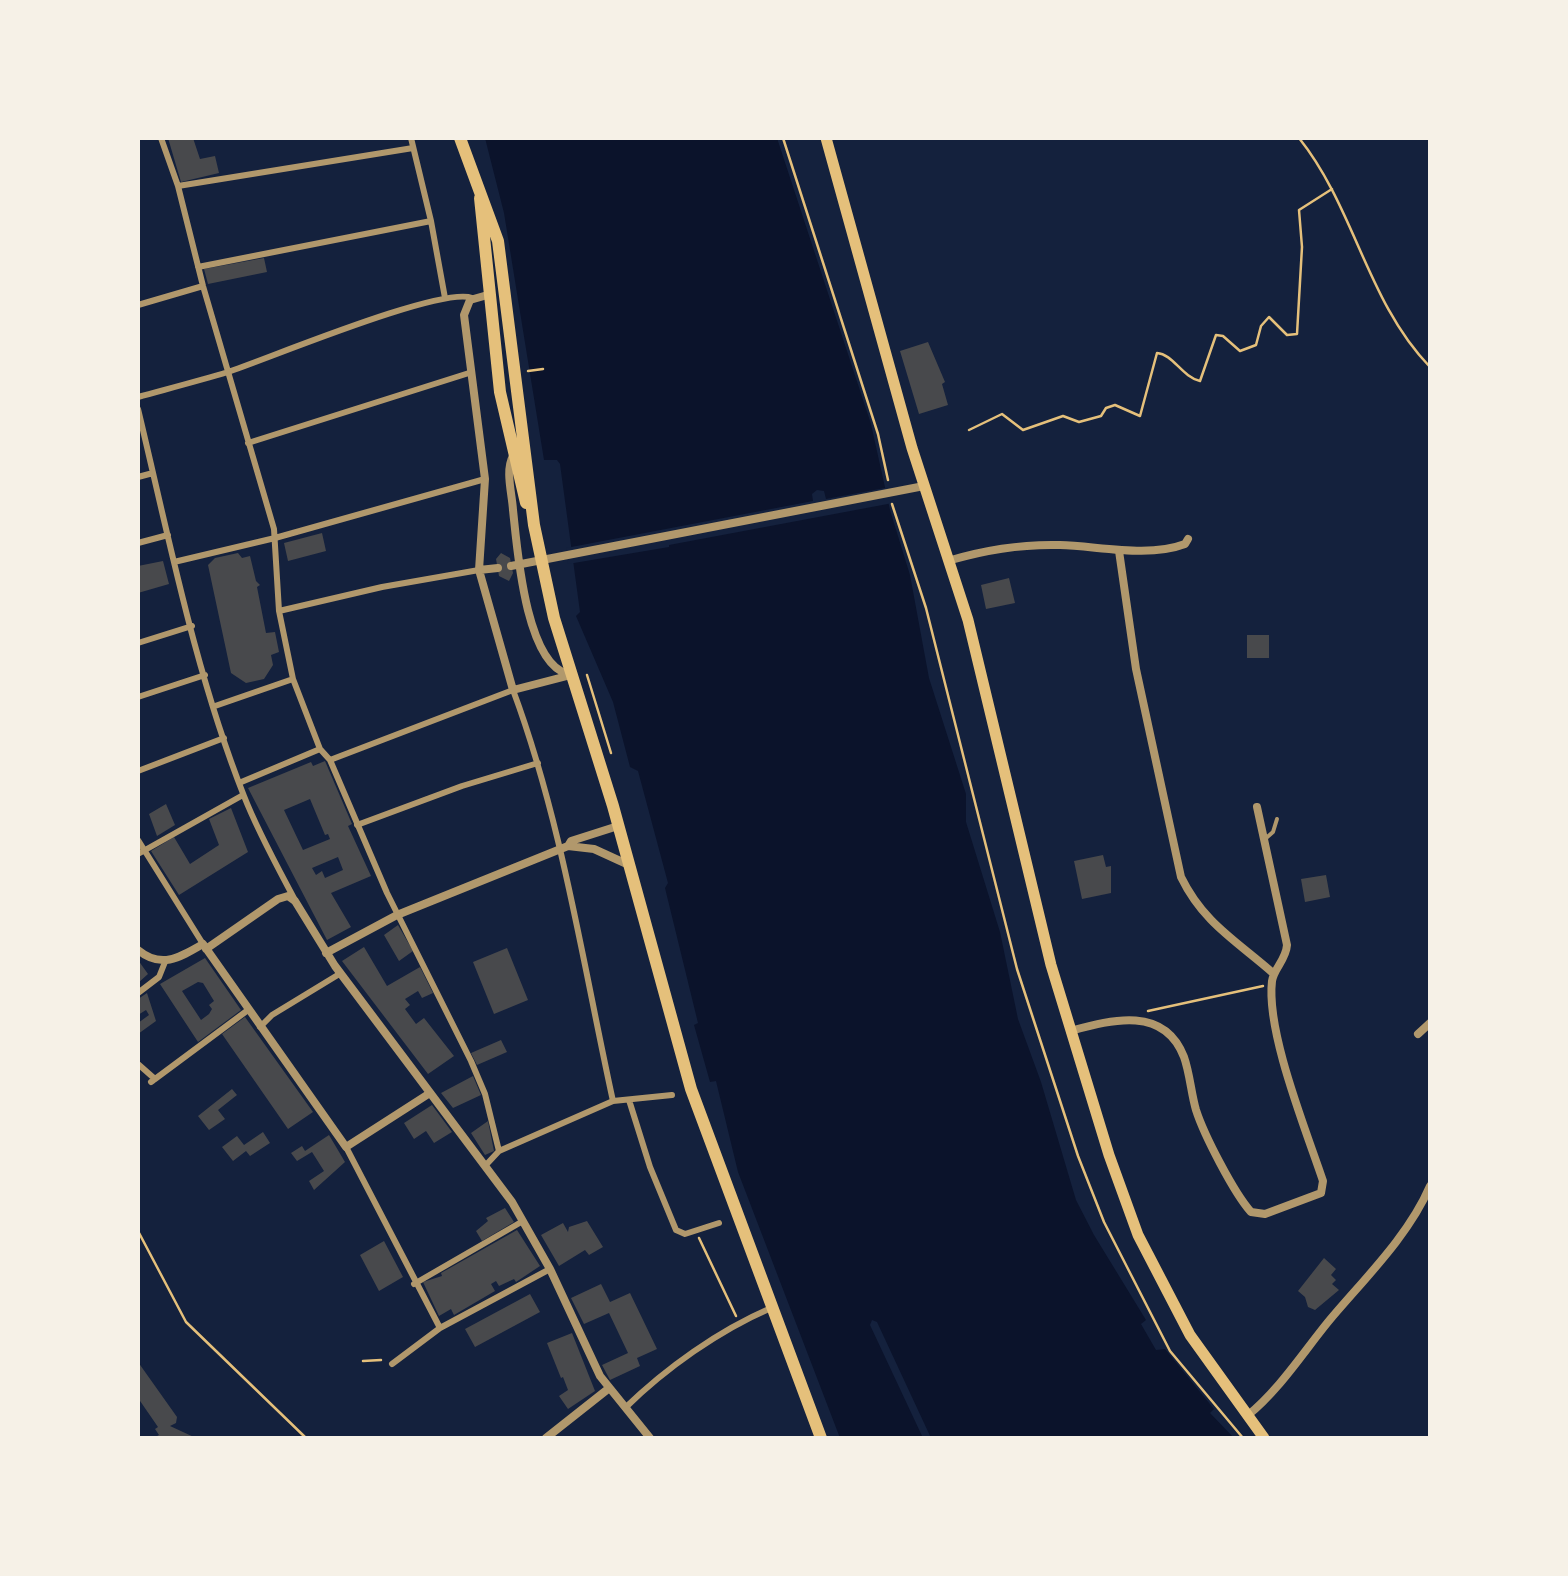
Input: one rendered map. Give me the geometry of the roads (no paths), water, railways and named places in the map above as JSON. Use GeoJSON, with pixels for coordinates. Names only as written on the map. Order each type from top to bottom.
{"type":"FeatureCollection","features":[{"type":"Feature","properties":{"kind":"main road"},"geometry":{"type":"LineString","coordinates":[[460,138],[495,230],[534,524],[550,605],[579,674],[691,1090],[821,1438]]}},
{"type":"Feature","properties":{"kind":"main road"},"geometry":{"type":"LineString","coordinates":[[826,138],[918,488],[950,560],[975,645],[1070,1032],[1138,1235],[1190,1335],[1264,1438]]}},
{"type":"Feature","properties":{"kind":"main road"},"geometry":{"type":"LineString","coordinates":[[480,194],[500,392],[534,524]]}},
{"type":"Feature","properties":{"kind":"street"},"geometry":{"type":"LineString","coordinates":[[161,138],[178,186],[262,497],[279,536],[279,612],[293,680],[320,748],[330,760],[398,915],[471,1061],[498,1151]]}},
{"type":"Feature","properties":{"kind":"street"},"geometry":{"type":"LineString","coordinates":[[410,138],[431,221],[444,298]]}},
{"type":"Feature","properties":{"kind":"street"},"geometry":{"type":"LineString","coordinates":[[178,186],[413,148]]}},
{"type":"Feature","properties":{"kind":"street"},"geometry":{"type":"LineString","coordinates":[[198,267],[431,221]]}},
{"type":"Feature","properties":{"kind":"street"},"geometry":{"type":"LineString","coordinates":[[138,305],[202,286]]}},
{"type":"Feature","properties":{"kind":"street"},"geometry":{"type":"LineString","coordinates":[[138,398],[227,372],[435,300],[506,293]]}},
{"type":"Feature","properties":{"kind":"street"},"geometry":{"type":"LineString","coordinates":[[472,298],[464,314],[484,479],[479,570],[563,847],[613,1101]]}},
{"type":"Feature","properties":{"kind":"street"},"geometry":{"type":"LineString","coordinates":[[248,442],[469,374]]}},
{"type":"Feature","properties":{"kind":"street"},"geometry":{"type":"LineString","coordinates":[[138,410],[174,562],[224,738],[243,795],[295,901],[326,953],[523,1221],[608,1389],[650,1438]]}},
{"type":"Feature","properties":{"kind":"street"},"geometry":{"type":"LineString","coordinates":[[514,456],[510,478],[524,596],[551,663],[558,671],[579,674]]}},
{"type":"Feature","properties":{"kind":"street"},"geometry":{"type":"LineString","coordinates":[[138,477],[153,473]]}},
{"type":"Feature","properties":{"kind":"street"},"geometry":{"type":"LineString","coordinates":[[174,562],[484,479]]}},
{"type":"Feature","properties":{"kind":"street"},"geometry":{"type":"LineString","coordinates":[[511,566],[918,488]]}},
{"type":"Feature","properties":{"kind":"street"},"geometry":{"type":"LineString","coordinates":[[138,543],[168,535]]}},
{"type":"Feature","properties":{"kind":"street"},"geometry":{"type":"LineString","coordinates":[[950,560],[998,550],[1057,545],[1119,551],[1180,546],[1188,538]]}},
{"type":"Feature","properties":{"kind":"street"},"geometry":{"type":"LineString","coordinates":[[1119,551],[1136,670],[1181,877],[1212,924],[1274,974]]}},
{"type":"Feature","properties":{"kind":"street"},"geometry":{"type":"LineString","coordinates":[[279,612],[467,570],[498,568]]}},
{"type":"Feature","properties":{"kind":"street"},"geometry":{"type":"LineString","coordinates":[[138,643],[192,626]]}},
{"type":"Feature","properties":{"kind":"street"},"geometry":{"type":"LineString","coordinates":[[330,760],[513,690],[579,674]]}},
{"type":"Feature","properties":{"kind":"street"},"geometry":{"type":"LineString","coordinates":[[138,697],[205,675]]}},
{"type":"Feature","properties":{"kind":"street"},"geometry":{"type":"LineString","coordinates":[[214,706],[293,680]]}},
{"type":"Feature","properties":{"kind":"street"},"geometry":{"type":"LineString","coordinates":[[138,771],[224,738]]}},
{"type":"Feature","properties":{"kind":"street"},"geometry":{"type":"LineString","coordinates":[[239,783],[320,748]]}},
{"type":"Feature","properties":{"kind":"street"},"geometry":{"type":"LineString","coordinates":[[357,825],[449,790],[538,763]]}},
{"type":"Feature","properties":{"kind":"street"},"geometry":{"type":"LineString","coordinates":[[140,852],[243,795]]}},
{"type":"Feature","properties":{"kind":"street"},"geometry":{"type":"LineString","coordinates":[[1070,1032],[1118,1019],[1142,1020],[1162,1028],[1183,1056],[1200,1122],[1247,1209],[1264,1214],[1320,1192],[1324,1185],[1280,1041],[1272,984],[1286,956],[1287,945],[1257,807]]}},
{"type":"Feature","properties":{"kind":"street"},"geometry":{"type":"LineString","coordinates":[[326,953],[398,915],[572,840],[618,826]]}},
{"type":"Feature","properties":{"kind":"street"},"geometry":{"type":"LineString","coordinates":[[138,840],[140,852],[346,1147],[440,1328]]}},
{"type":"Feature","properties":{"kind":"street"},"geometry":{"type":"LineString","coordinates":[[563,847],[594,849],[630,866]]}},
{"type":"Feature","properties":{"kind":"street"},"geometry":{"type":"LineString","coordinates":[[138,950],[152,960],[164,962],[204,946],[278,899],[288,896],[295,901]]}},
{"type":"Feature","properties":{"kind":"street"},"geometry":{"type":"LineString","coordinates":[[138,993],[158,977],[164,962]]}},
{"type":"Feature","properties":{"kind":"street"},"geometry":{"type":"LineString","coordinates":[[260,1026],[341,974]]}},
{"type":"Feature","properties":{"kind":"street"},"geometry":{"type":"LineString","coordinates":[[138,1064],[153,1080],[248,1010]]}},
{"type":"Feature","properties":{"kind":"street"},"geometry":{"type":"LineString","coordinates":[[1418,1034],[1430,1023]]}},
{"type":"Feature","properties":{"kind":"street"},"geometry":{"type":"LineString","coordinates":[[346,1147],[430,1093]]}},
{"type":"Feature","properties":{"kind":"street"},"geometry":{"type":"LineString","coordinates":[[485,1166],[498,1151],[613,1101],[672,1094]]}},
{"type":"Feature","properties":{"kind":"street"},"geometry":{"type":"LineString","coordinates":[[629,1100],[650,1167],[676,1230],[686,1234],[719,1223]]}},
{"type":"Feature","properties":{"kind":"street"},"geometry":{"type":"LineString","coordinates":[[1246,1416],[1271,1393],[1413,1218],[1430,1186]]}},
{"type":"Feature","properties":{"kind":"street"},"geometry":{"type":"LineString","coordinates":[[414,1284],[523,1221]]}},
{"type":"Feature","properties":{"kind":"street"},"geometry":{"type":"LineString","coordinates":[[392,1364],[440,1328],[550,1269]]}},
{"type":"Feature","properties":{"kind":"street"},"geometry":{"type":"LineString","coordinates":[[624,1409],[675,1366],[739,1322],[771,1308]]}},
{"type":"Feature","properties":{"kind":"street"},"geometry":{"type":"LineString","coordinates":[[546,1438],[608,1389]]}},
{"type":"Feature","properties":{"kind":"lane"},"geometry":{"type":"LineString","coordinates":[[1264,839],[1273,832],[1277,819]]}},
{"type":"Feature","properties":{"kind":"water"},"geometry":{"type":"Polygon","coordinates":[[[485,138],[777,138],[871,424],[890,510],[910,575],[929,678],[966,794],[966,822],[1000,932],[1018,1019],[1076,1200],[1146,1320],[1141,1324],[1156,1350],[1165,1349],[1214,1409],[1210,1413],[1234,1438],[931,1438],[877,1322],[872,1320],[870,1325],[923,1438],[840,1438],[738,1172],[716,1081],[710,1082],[694,1025],[698,1023],[665,888],[668,883],[638,771],[630,767],[613,702],[576,616],[580,612],[560,464],[557,460],[544,460],[504,213],[485,138]]]}}]}
